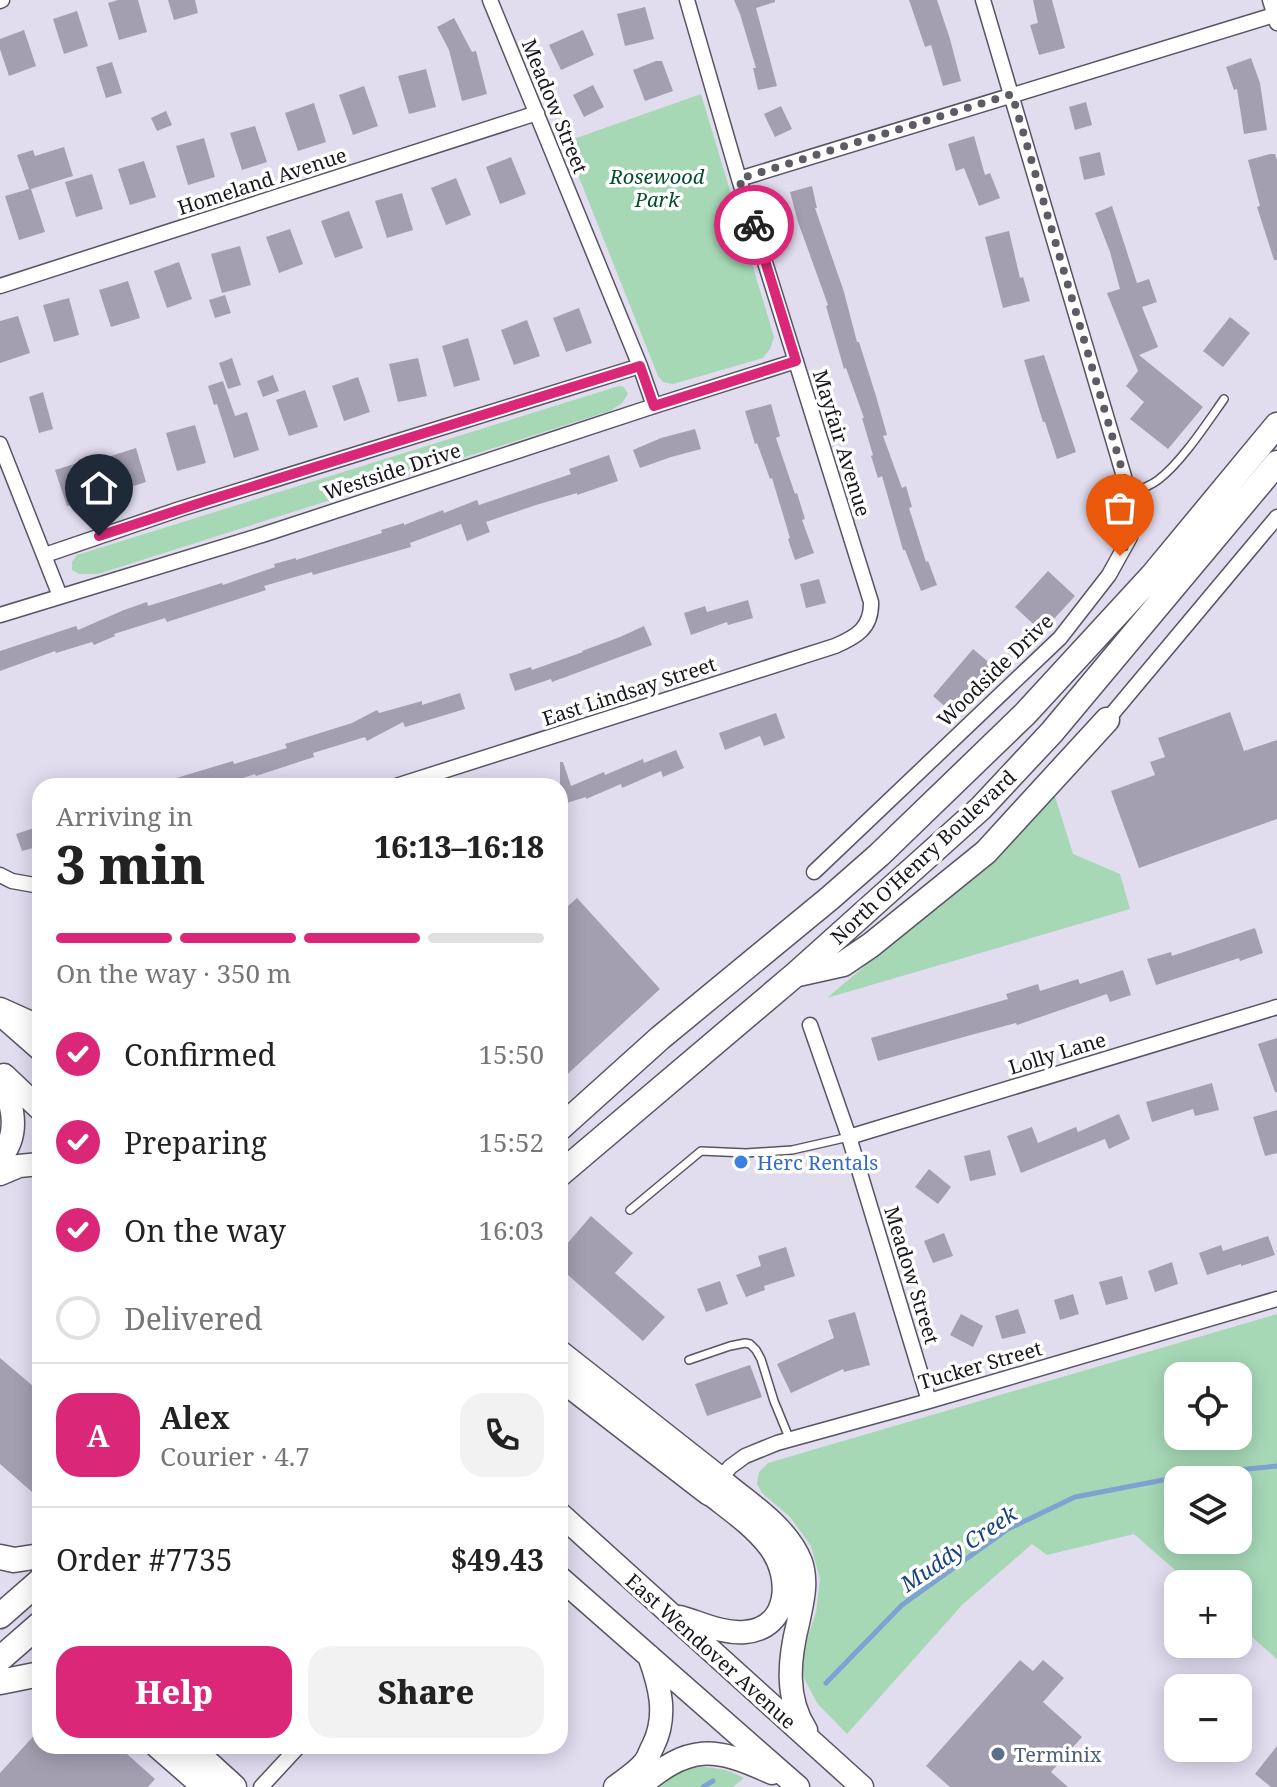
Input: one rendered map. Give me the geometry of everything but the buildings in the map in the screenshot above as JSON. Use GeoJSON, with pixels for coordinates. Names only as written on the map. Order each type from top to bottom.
{"type":"FeatureCollection","features":[{"type":"Feature","properties":{"kind":"highway","name":"North O'Henry Boulevard"},"geometry":{"type":"LineString","coordinates":[[568,1120],[660,1038],[879,855],[1025,714],[1152,576],[1277,425]]}},
{"type":"Feature","properties":{"kind":"highway","name":"North O'Henry Boulevard"},"geometry":{"type":"LineString","coordinates":[[568,1167],[796,974],[981,808],[1052,732],[1277,463]]}},
{"type":"Feature","properties":{"kind":"highway"},"geometry":{"type":"LineString","coordinates":[[796,974],[843,964],[986,852],[1107,720]]}},
{"type":"Feature","properties":{"kind":"highway"},"geometry":{"type":"LineString","coordinates":[[0,1012],[32,1025]]}},
{"type":"Feature","properties":{"kind":"highway"},"geometry":{"type":"LineString","coordinates":[[0,1012],[32,1042]]}},
{"type":"Feature","properties":{"kind":"highway"},"geometry":{"type":"LineString","coordinates":[[0,1074],[32,1102]]}},
{"type":"Feature","properties":{"kind":"highway"},"geometry":{"type":"LineString","coordinates":[[0,1074],[11,1098],[14,1123],[8,1150],[0,1158]]}},
{"type":"Feature","properties":{"kind":"highway"},"geometry":{"type":"LineString","coordinates":[[568,1179],[584,1153]]}},
{"type":"Feature","properties":{"kind":"highway"},"geometry":{"type":"LineString","coordinates":[[0,1174],[19,1166],[32,1165]]}},
{"type":"Feature","properties":{"kind":"highway"},"geometry":{"type":"LineString","coordinates":[[568,1360],[715,1486],[771,1547],[784,1578],[785,1593],[778,1613],[759,1629],[731,1632],[670,1614]]}},
{"type":"Feature","properties":{"kind":"highway"},"geometry":{"type":"LineString","coordinates":[[568,1384],[715,1486],[766,1517],[783,1533],[801,1563],[805,1592],[791,1651],[791,1688],[797,1716],[813,1741]]}},
{"type":"Feature","properties":{"kind":"highway","name":"East Wendover Avenue"},"geometry":{"type":"LineString","coordinates":[[568,1521],[862,1787]]}},
{"type":"Feature","properties":{"kind":"highway"},"geometry":{"type":"LineString","coordinates":[[0,1557],[14,1560],[32,1557]]}},
{"type":"Feature","properties":{"kind":"highway"},"geometry":{"type":"LineString","coordinates":[[568,1585],[795,1784]]}},
{"type":"Feature","properties":{"kind":"highway"},"geometry":{"type":"LineString","coordinates":[[0,1616],[32,1588]]}},
{"type":"Feature","properties":{"kind":"highway"},"geometry":{"type":"LineString","coordinates":[[0,1659],[32,1631]]}},
{"type":"Feature","properties":{"kind":"highway"},"geometry":{"type":"LineString","coordinates":[[615,1787],[644,1763],[662,1721],[658,1682],[648,1655]]}},
{"type":"Feature","properties":{"kind":"highway"},"geometry":{"type":"LineString","coordinates":[[0,1682],[32,1676]]}},
{"type":"Feature","properties":{"kind":"highway"},"geometry":{"type":"LineString","coordinates":[[639,1787],[679,1759],[698,1753],[741,1758],[795,1784]]}},
{"type":"Feature","properties":{"kind":"highway"},"geometry":{"type":"LineString","coordinates":[[167,1754],[205,1787]]}},
{"type":"Feature","properties":{"kind":"highway"},"geometry":{"type":"LineString","coordinates":[[198,1754],[234,1787]]}},
{"type":"Feature","properties":{"kind":"street","name":"Meadow Street"},"geometry":{"type":"LineString","coordinates":[[490,0],[654,406]]}},
{"type":"Feature","properties":{"kind":"street","name":"Mayfair Avenue"},"geometry":{"type":"LineString","coordinates":[[687,0],[739,179],[871,602],[868,623]]}},
{"type":"Feature","properties":{"kind":"street","name":"Woodside Drive"},"geometry":{"type":"LineString","coordinates":[[814,872],[1060,638],[1109,575],[1130,537],[1133,507],[983,0]]}},
{"type":"Feature","properties":{"kind":"street"},"geometry":{"type":"LineString","coordinates":[[739,179],[1274,13]]}},
{"type":"Feature","properties":{"kind":"street","name":"Homeland Avenue"},"geometry":{"type":"LineString","coordinates":[[0,286],[537,113]]}},
{"type":"Feature","properties":{"kind":"street","name":"Westside Drive"},"geometry":{"type":"LineString","coordinates":[[0,615],[262,535],[796,361]]}},
{"type":"Feature","properties":{"kind":"street","name":"Westside Drive"},"geometry":{"type":"LineString","coordinates":[[45,555],[180,509],[640,366]]}},
{"type":"Feature","properties":{"kind":"street"},"geometry":{"type":"LineString","coordinates":[[0,444],[60,596]]}},
{"type":"Feature","properties":{"kind":"street"},"geometry":{"type":"LineString","coordinates":[[1107,720],[1277,517]]}},
{"type":"Feature","properties":{"kind":"street","name":"East Lindsay Street"},"geometry":{"type":"LineString","coordinates":[[421,778],[835,646],[849,640],[868,623]]}},
{"type":"Feature","properties":{"kind":"street"},"geometry":{"type":"LineString","coordinates":[[0,875],[32,885]]}},
{"type":"Feature","properties":{"kind":"street","name":"Lolly Lane"},"geometry":{"type":"LineString","coordinates":[[849,1137],[1277,1007]]}},
{"type":"Feature","properties":{"kind":"street","name":"Meadow Street"},"geometry":{"type":"LineString","coordinates":[[810,1025],[849,1137],[929,1401]]}},
{"type":"Feature","properties":{"kind":"street","name":"Tucker Street"},"geometry":{"type":"LineString","coordinates":[[715,1486],[730,1467],[760,1449],[1277,1299]]}},
{"type":"Feature","properties":{"kind":"street"},"geometry":{"type":"LineString","coordinates":[[261,1787],[292,1754]]}},
{"type":"Feature","properties":{"kind":"lane"},"geometry":{"type":"LineString","coordinates":[[1129,494],[1165,474],[1224,399]]}},
{"type":"Feature","properties":{"kind":"lane"},"geometry":{"type":"LineString","coordinates":[[630,1210],[701,1151],[746,1153],[792,1150],[849,1137]]}},
{"type":"Feature","properties":{"kind":"lane"},"geometry":{"type":"LineString","coordinates":[[689,1360],[730,1346],[750,1344],[761,1359],[790,1440]]}},
{"type":"Feature","properties":{"kind":"green space","name":"Rosewood Park"},"geometry":{"type":"Polygon","coordinates":[[[701,94],[774,337],[763,358],[673,384],[663,382],[658,376],[565,142],[701,94]]]}},
{"type":"Feature","properties":{"kind":"green space"},"geometry":{"type":"Polygon","coordinates":[[[619,386],[624,387],[628,394],[622,403],[610,411],[98,574],[79,574],[72,570],[72,562],[77,555],[619,386]]]}},
{"type":"Feature","properties":{"kind":"green space"},"geometry":{"type":"Polygon","coordinates":[[[1054,793],[1073,854],[1120,874],[1130,909],[827,998],[960,885],[1054,793]]]}},
{"type":"Feature","properties":{"kind":"green space"},"geometry":{"type":"Polygon","coordinates":[[[1277,1314],[1277,1659],[1252,1637],[1252,1570],[1175,1570],[1134,1534],[1047,1555],[1032,1544],[962,1605],[847,1734],[817,1703],[803,1676],[803,1651],[816,1612],[820,1579],[811,1546],[790,1517],[762,1493],[757,1484],[759,1472],[768,1463],[1277,1314]]]}},
{"type":"Feature","properties":{"kind":"green space"},"geometry":{"type":"Polygon","coordinates":[[[690,1766],[725,1770],[744,1778],[733,1787],[655,1787],[672,1773],[690,1766]]]}},
{"type":"Feature","properties":{"kind":"waterway","name":"Muddy Creek"},"geometry":{"type":"LineString","coordinates":[[826,1683],[902,1605],[1008,1529],[1075,1497],[1189,1475],[1277,1466]]}},
{"type":"Feature","properties":{"kind":"waterway","name":"Muddy Creek"},"geometry":{"type":"LineString","coordinates":[[703,1787],[713,1781]]}},
{"type":"Feature","properties":{"kind":"way so far"},"geometry":{"type":"LineString","coordinates":[[754,225],[739,179],[1012,94],[1133,507],[1130,537],[1120,556]]}},
{"type":"Feature","properties":{"kind":"place","name":"Herc Rentals"},"geometry":{"type":"Point","coordinates":[741,1162]}},
{"type":"Feature","properties":{"kind":"place","name":"Terminix"},"geometry":{"type":"Point","coordinates":[998,1754]}},
{"type":"Feature","properties":{"kind":"route"},"geometry":{"type":"LineString","coordinates":[[99,536],[640,366],[654,406],[796,361],[754,225]]}}]}
